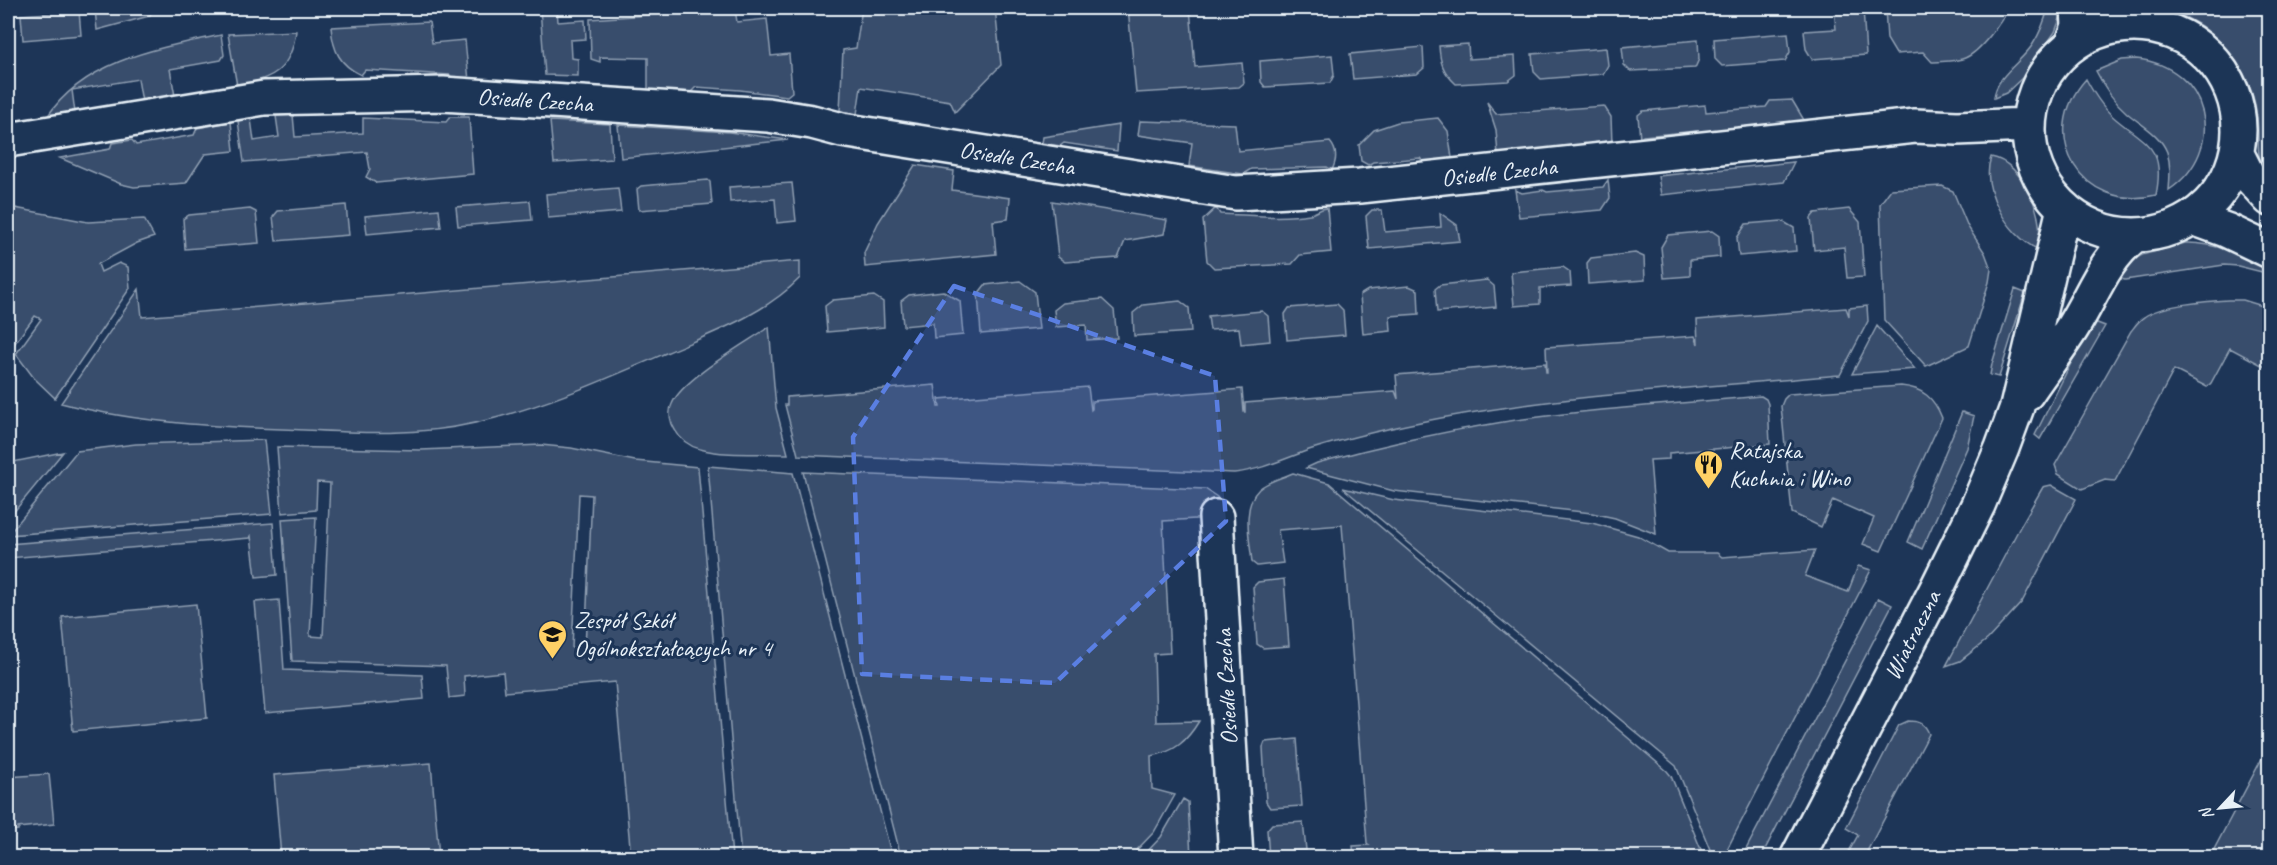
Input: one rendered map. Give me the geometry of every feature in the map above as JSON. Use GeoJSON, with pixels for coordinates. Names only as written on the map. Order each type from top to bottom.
{"type":"FeatureCollection","features":[{"type":"Feature","properties":{"kind":"street"},"geometry":{"type":"LineString","coordinates":[[2072,45],[2079,26],[2078,8]]}},
{"type":"Feature","properties":{"kind":"street"},"geometry":{"type":"LineString","coordinates":[[2141,16],[2199,47],[2220,68],[2234,95],[2240,125],[2237,154],[2220,191],[2193,218],[2164,232],[2134,236],[2096,228],[2064,208],[2044,185],[2032,156],[2028,125],[2035,94],[2050,67],[2072,45],[2107,28],[2141,16]]}},
{"type":"Feature","properties":{"kind":"street","name":"Osiedle Czecha"},"geometry":{"type":"LineString","coordinates":[[8,140],[264,98],[443,94],[768,115],[812,122],[842,130],[1236,193],[1360,186],[1915,126],[1957,128],[2028,125]]}},
{"type":"Feature","properties":{"kind":"street"},"geometry":{"type":"LineString","coordinates":[[2237,154],[2247,174],[2270,199]]}},
{"type":"Feature","properties":{"kind":"street","name":"Wiatraczna"},"geometry":{"type":"LineString","coordinates":[[1797,858],[1978,505],[2017,407],[2064,208]]}},
{"type":"Feature","properties":{"kind":"street"},"geometry":{"type":"LineString","coordinates":[[2193,218],[2226,230],[2270,251]]}},
{"type":"Feature","properties":{"kind":"street","name":"Wiatraczna"},"geometry":{"type":"LineString","coordinates":[[2017,407],[2073,327],[2094,286],[2118,248],[2134,236]]}},
{"type":"Feature","properties":{"kind":"street","name":"Osiedle Czecha"},"geometry":{"type":"LineString","coordinates":[[1216,517],[1236,858]]}},
{"type":"Feature","properties":{"kind":"highlighted area"},"geometry":{"type":"Polygon","coordinates":[[[954,286],[1215,376],[1226,521],[1055,683],[862,674],[853,437],[954,286]]]}},
{"type":"Feature","properties":{"kind":"shaded area"},"geometry":{"type":"Polygon","coordinates":[[[540,8],[557,8],[558,22],[585,20],[586,39],[570,40],[571,58],[578,59],[578,76],[545,75],[540,8]]]}},
{"type":"Feature","properties":{"kind":"shaded area"},"geometry":{"type":"Polygon","coordinates":[[[862,8],[995,8],[1001,65],[955,112],[950,101],[861,87],[857,114],[840,111],[843,50],[856,48],[862,8]]]}},
{"type":"Feature","properties":{"kind":"shaded area"},"geometry":{"type":"Polygon","coordinates":[[[1128,8],[1190,8],[1195,67],[1242,63],[1244,83],[1239,87],[1136,93],[1128,8]]]}},
{"type":"Feature","properties":{"kind":"shaded area"},"geometry":{"type":"Polygon","coordinates":[[[1834,8],[1863,8],[1866,55],[1812,59],[1806,49],[1804,31],[1836,29],[1834,8]]]}},
{"type":"Feature","properties":{"kind":"shaded area"},"geometry":{"type":"Polygon","coordinates":[[[1885,8],[2008,8],[1990,36],[1971,55],[1957,60],[1932,62],[1923,52],[1896,54],[1887,39],[1885,8]]]}},
{"type":"Feature","properties":{"kind":"shaded area"},"geometry":{"type":"Polygon","coordinates":[[[2048,8],[2064,8],[2055,32],[2023,77],[2006,93],[1994,98],[1999,82],[2036,40],[2048,8]]]}},
{"type":"Feature","properties":{"kind":"shaded area"},"geometry":{"type":"Polygon","coordinates":[[[2168,8],[2269,8],[2269,181],[2259,156],[2257,118],[2252,92],[2240,68],[2224,46],[2204,28],[2168,8]]]}},
{"type":"Feature","properties":{"kind":"shaded area"},"geometry":{"type":"Polygon","coordinates":[[[95,9],[155,9],[149,16],[97,30],[95,9]]]}},
{"type":"Feature","properties":{"kind":"shaded area"},"geometry":{"type":"Polygon","coordinates":[[[735,9],[737,22],[767,19],[771,56],[789,54],[792,92],[787,96],[696,87],[691,92],[648,90],[648,58],[600,57],[600,62],[591,59],[590,19],[735,9]]]}},
{"type":"Feature","properties":{"kind":"shaded area"},"geometry":{"type":"Polygon","coordinates":[[[79,11],[81,35],[23,40],[21,15],[79,11]]]}},
{"type":"Feature","properties":{"kind":"shaded area"},"geometry":{"type":"Polygon","coordinates":[[[429,22],[432,43],[465,40],[469,81],[453,80],[450,75],[365,70],[361,75],[348,67],[339,56],[331,27],[429,22]]]}},
{"type":"Feature","properties":{"kind":"shaded area"},"geometry":{"type":"Polygon","coordinates":[[[296,31],[294,44],[285,64],[270,76],[237,86],[228,34],[296,31]]]}},
{"type":"Feature","properties":{"kind":"shaded area"},"geometry":{"type":"Polygon","coordinates":[[[1788,33],[1790,52],[1785,61],[1722,66],[1715,59],[1714,39],[1788,33]]]}},
{"type":"Feature","properties":{"kind":"shaded area"},"geometry":{"type":"Polygon","coordinates":[[[221,35],[224,55],[221,60],[170,69],[175,96],[142,102],[138,79],[72,90],[102,69],[148,52],[221,35]]]}},
{"type":"Feature","properties":{"kind":"shaded area"},"geometry":{"type":"Polygon","coordinates":[[[1698,40],[1699,59],[1695,68],[1630,71],[1624,65],[1622,47],[1698,40]]]}},
{"type":"Feature","properties":{"kind":"shaded area"},"geometry":{"type":"Polygon","coordinates":[[[1468,44],[1469,59],[1515,56],[1516,75],[1508,81],[1456,84],[1443,67],[1439,46],[1468,44]]]}},
{"type":"Feature","properties":{"kind":"shaded area"},"geometry":{"type":"Polygon","coordinates":[[[1423,47],[1424,68],[1417,74],[1353,79],[1350,54],[1423,47]]]}},
{"type":"Feature","properties":{"kind":"shaded area"},"geometry":{"type":"Polygon","coordinates":[[[1606,48],[1608,65],[1603,74],[1541,79],[1534,72],[1532,54],[1606,48]]]}},
{"type":"Feature","properties":{"kind":"shaded area"},"geometry":{"type":"Polygon","coordinates":[[[1332,55],[1334,75],[1330,83],[1265,87],[1261,82],[1260,61],[1332,55]]]}},
{"type":"Feature","properties":{"kind":"shaded area"},"geometry":{"type":"Polygon","coordinates":[[[2136,59],[2161,65],[2180,77],[2194,93],[2202,112],[2204,132],[2199,153],[2188,173],[2169,190],[2169,162],[2164,146],[2155,135],[2117,104],[2096,71],[2122,60],[2136,59]]]}},
{"type":"Feature","properties":{"kind":"shaded area"},"geometry":{"type":"Polygon","coordinates":[[[2086,79],[2107,111],[2152,150],[2158,168],[2156,195],[2130,198],[2107,192],[2088,181],[2074,165],[2066,145],[2065,124],[2071,101],[2086,79]]]}},
{"type":"Feature","properties":{"kind":"shaded area"},"geometry":{"type":"Polygon","coordinates":[[[72,90],[75,113],[47,117],[63,98],[72,90]]]}},
{"type":"Feature","properties":{"kind":"shaded area"},"geometry":{"type":"Polygon","coordinates":[[[1792,100],[1807,125],[1702,134],[1697,131],[1643,136],[1640,139],[1638,115],[1643,111],[1705,105],[1706,112],[1766,107],[1770,101],[1792,100]]]}},
{"type":"Feature","properties":{"kind":"shaded area"},"geometry":{"type":"Polygon","coordinates":[[[1487,102],[1496,114],[1604,106],[1611,117],[1612,144],[1498,155],[1496,130],[1487,102]]]}},
{"type":"Feature","properties":{"kind":"shaded area"},"geometry":{"type":"Polygon","coordinates":[[[293,115],[295,137],[363,133],[363,118],[446,122],[450,117],[469,117],[473,174],[376,183],[366,177],[370,169],[367,152],[244,162],[238,121],[251,119],[254,141],[279,137],[276,116],[293,115]]]}},
{"type":"Feature","properties":{"kind":"shaded area"},"geometry":{"type":"Polygon","coordinates":[[[1438,118],[1448,131],[1452,158],[1424,162],[1420,158],[1373,162],[1368,165],[1361,161],[1359,145],[1374,130],[1398,122],[1438,118]]]}},
{"type":"Feature","properties":{"kind":"shaded area"},"geometry":{"type":"Polygon","coordinates":[[[550,121],[610,124],[612,159],[554,163],[550,121]]]}},
{"type":"Feature","properties":{"kind":"shaded area"},"geometry":{"type":"Polygon","coordinates":[[[1140,121],[1235,124],[1238,151],[1330,142],[1336,155],[1335,163],[1332,170],[1327,167],[1251,169],[1243,174],[1189,166],[1192,143],[1138,135],[1140,121]]]}},
{"type":"Feature","properties":{"kind":"shaded area"},"geometry":{"type":"Polygon","coordinates":[[[231,122],[234,151],[205,154],[186,183],[134,187],[121,184],[60,158],[110,149],[112,143],[132,140],[136,145],[194,135],[197,128],[231,122]]]}},
{"type":"Feature","properties":{"kind":"shaded area"},"geometry":{"type":"Polygon","coordinates":[[[618,125],[729,132],[788,140],[621,158],[618,125]]]}},
{"type":"Feature","properties":{"kind":"shaded area"},"geometry":{"type":"Polygon","coordinates":[[[1119,125],[1117,151],[1064,143],[1060,146],[1042,143],[1043,137],[1119,125]]]}},
{"type":"Feature","properties":{"kind":"shaded area"},"geometry":{"type":"Polygon","coordinates":[[[1991,157],[2003,161],[2013,169],[2030,194],[2039,223],[2037,249],[2016,233],[1999,210],[1989,183],[1991,157]]]}},
{"type":"Feature","properties":{"kind":"shaded area"},"geometry":{"type":"Polygon","coordinates":[[[1794,162],[1784,182],[1661,195],[1658,176],[1794,162]]]}},
{"type":"Feature","properties":{"kind":"shaded area"},"geometry":{"type":"Polygon","coordinates":[[[915,165],[954,171],[952,190],[1010,198],[1008,219],[993,221],[996,254],[865,267],[864,253],[878,223],[915,165]]]}},
{"type":"Feature","properties":{"kind":"shaded area"},"geometry":{"type":"Polygon","coordinates":[[[708,180],[712,204],[639,210],[637,189],[641,186],[708,180]]]}},
{"type":"Feature","properties":{"kind":"shaded area"},"geometry":{"type":"Polygon","coordinates":[[[1608,180],[1610,198],[1602,210],[1519,217],[1515,190],[1522,193],[1603,187],[1608,180]]]}},
{"type":"Feature","properties":{"kind":"shaded area"},"geometry":{"type":"Polygon","coordinates":[[[792,183],[796,221],[777,223],[775,199],[730,202],[729,187],[792,183]]]}},
{"type":"Feature","properties":{"kind":"shaded area"},"geometry":{"type":"Polygon","coordinates":[[[1942,186],[1953,191],[1968,227],[1985,253],[1991,269],[1969,346],[1926,366],[1884,320],[1880,204],[1891,189],[1942,186]]]}},
{"type":"Feature","properties":{"kind":"shaded area"},"geometry":{"type":"Polygon","coordinates":[[[618,188],[621,212],[548,218],[546,194],[618,188]]]}},
{"type":"Feature","properties":{"kind":"shaded area"},"geometry":{"type":"Polygon","coordinates":[[[530,201],[532,220],[458,226],[456,207],[530,201]]]}},
{"type":"Feature","properties":{"kind":"shaded area"},"geometry":{"type":"Polygon","coordinates":[[[1052,201],[1167,220],[1164,234],[1125,241],[1118,258],[1065,262],[1058,257],[1052,201]]]}},
{"type":"Feature","properties":{"kind":"shaded area"},"geometry":{"type":"Polygon","coordinates":[[[346,205],[349,235],[276,241],[273,217],[278,211],[346,205]]]}},
{"type":"Feature","properties":{"kind":"shaded area"},"geometry":{"type":"Polygon","coordinates":[[[15,208],[88,222],[144,219],[154,237],[137,243],[98,264],[101,272],[119,263],[128,267],[130,288],[55,398],[34,378],[16,354],[41,319],[35,316],[12,347],[8,340],[8,212],[15,208]]]}},
{"type":"Feature","properties":{"kind":"shaded area"},"geometry":{"type":"Polygon","coordinates":[[[1216,208],[1220,214],[1277,216],[1310,214],[1327,208],[1331,252],[1300,255],[1292,264],[1214,268],[1207,261],[1203,220],[1216,208]]]}},
{"type":"Feature","properties":{"kind":"shaded area"},"geometry":{"type":"Polygon","coordinates":[[[250,209],[256,212],[259,243],[185,249],[183,219],[189,215],[250,209]]]}},
{"type":"Feature","properties":{"kind":"shaded area"},"geometry":{"type":"Polygon","coordinates":[[[439,209],[441,227],[367,234],[365,216],[439,209]]]}},
{"type":"Feature","properties":{"kind":"shaded area"},"geometry":{"type":"Polygon","coordinates":[[[1849,209],[1860,222],[1864,277],[1847,278],[1844,247],[1814,250],[1811,218],[1815,213],[1849,209]]]}},
{"type":"Feature","properties":{"kind":"shaded area"},"geometry":{"type":"Polygon","coordinates":[[[1372,210],[1382,210],[1385,232],[1441,227],[1440,213],[1457,225],[1460,241],[1369,249],[1366,216],[1372,210]]]}},
{"type":"Feature","properties":{"kind":"shaded area"},"geometry":{"type":"Polygon","coordinates":[[[1782,221],[1794,228],[1796,251],[1739,256],[1737,238],[1746,224],[1782,221]]]}},
{"type":"Feature","properties":{"kind":"shaded area"},"geometry":{"type":"Polygon","coordinates":[[[1712,231],[1719,236],[1720,257],[1690,260],[1690,276],[1664,278],[1661,247],[1668,235],[1712,231]]]}},
{"type":"Feature","properties":{"kind":"shaded area"},"geometry":{"type":"Polygon","coordinates":[[[2185,243],[2196,243],[2226,250],[2264,268],[2265,271],[2224,265],[2125,280],[2117,278],[2133,260],[2142,255],[2185,243]]]}},
{"type":"Feature","properties":{"kind":"shaded area"},"geometry":{"type":"Polygon","coordinates":[[[1635,253],[1644,257],[1645,280],[1588,284],[1587,263],[1591,258],[1635,253]]]}},
{"type":"Feature","properties":{"kind":"shaded area"},"geometry":{"type":"Polygon","coordinates":[[[800,261],[800,278],[770,303],[737,322],[572,392],[524,410],[475,423],[411,432],[368,433],[273,429],[151,420],[61,403],[139,289],[142,317],[800,261]]]}},
{"type":"Feature","properties":{"kind":"shaded area"},"geometry":{"type":"Polygon","coordinates":[[[1563,267],[1570,272],[1571,286],[1540,288],[1540,304],[1514,306],[1511,272],[1563,267]]]}},
{"type":"Feature","properties":{"kind":"shaded area"},"geometry":{"type":"Polygon","coordinates":[[[1487,280],[1494,286],[1496,307],[1437,312],[1435,289],[1440,285],[1487,280]]]}},
{"type":"Feature","properties":{"kind":"shaded area"},"geometry":{"type":"Polygon","coordinates":[[[1020,281],[1035,292],[1039,329],[981,334],[978,294],[985,285],[1020,281]]]}},
{"type":"Feature","properties":{"kind":"shaded area"},"geometry":{"type":"Polygon","coordinates":[[[1409,286],[1418,290],[1419,314],[1390,316],[1391,331],[1363,334],[1360,295],[1368,290],[1409,286]]]}},
{"type":"Feature","properties":{"kind":"shaded area"},"geometry":{"type":"Polygon","coordinates":[[[2015,289],[2025,293],[1999,377],[1990,375],[1992,364],[2015,289]]]}},
{"type":"Feature","properties":{"kind":"shaded area"},"geometry":{"type":"Polygon","coordinates":[[[943,291],[960,301],[963,335],[934,338],[933,323],[903,326],[901,301],[909,295],[943,291]]]}},
{"type":"Feature","properties":{"kind":"shaded area"},"geometry":{"type":"Polygon","coordinates":[[[874,296],[883,302],[884,327],[827,332],[825,306],[833,300],[874,296]]]}},
{"type":"Feature","properties":{"kind":"shaded area"},"geometry":{"type":"Polygon","coordinates":[[[1102,299],[1114,310],[1117,338],[1087,340],[1086,325],[1056,327],[1054,310],[1063,303],[1102,299]]]}},
{"type":"Feature","properties":{"kind":"shaded area"},"geometry":{"type":"Polygon","coordinates":[[[2243,300],[2269,308],[2269,369],[2230,348],[2207,387],[2174,370],[2115,481],[2105,480],[2082,489],[2058,474],[2055,465],[2131,331],[2139,321],[2161,309],[2243,300]]]}},
{"type":"Feature","properties":{"kind":"shaded area"},"geometry":{"type":"Polygon","coordinates":[[[1180,301],[1189,308],[1191,332],[1134,336],[1133,313],[1143,305],[1180,301]]]}},
{"type":"Feature","properties":{"kind":"shaded area"},"geometry":{"type":"Polygon","coordinates":[[[1337,304],[1343,310],[1345,335],[1287,340],[1285,314],[1289,308],[1337,304]]]}},
{"type":"Feature","properties":{"kind":"shaded area"},"geometry":{"type":"Polygon","coordinates":[[[1867,306],[1868,321],[1840,375],[1640,392],[1491,410],[1425,421],[1360,436],[1234,473],[798,455],[785,405],[787,405],[787,397],[935,385],[938,407],[940,407],[939,399],[1088,387],[1091,410],[1092,401],[1242,389],[1244,412],[1245,403],[1395,391],[1398,399],[1396,375],[1545,363],[1547,372],[1546,347],[1695,336],[1698,344],[1697,320],[1846,308],[1849,316],[1849,308],[1867,306]]]}},
{"type":"Feature","properties":{"kind":"shaded area"},"geometry":{"type":"Polygon","coordinates":[[[1262,311],[1268,316],[1270,341],[1241,344],[1239,328],[1210,330],[1208,316],[1262,311]]]}},
{"type":"Feature","properties":{"kind":"shaded area"},"geometry":{"type":"Polygon","coordinates":[[[2092,321],[2105,326],[2040,439],[2035,435],[2092,321]]]}},
{"type":"Feature","properties":{"kind":"shaded area"},"geometry":{"type":"Polygon","coordinates":[[[1877,326],[1915,369],[1852,374],[1877,326]]]}},
{"type":"Feature","properties":{"kind":"shaded area"},"geometry":{"type":"Polygon","coordinates":[[[769,327],[776,408],[788,454],[720,453],[700,449],[685,442],[675,430],[670,417],[672,404],[678,394],[701,373],[769,327]]]}},
{"type":"Feature","properties":{"kind":"shaded area"},"geometry":{"type":"Polygon","coordinates":[[[1901,386],[1916,389],[1927,395],[1942,418],[1881,551],[1863,544],[1874,518],[1833,500],[1821,527],[1792,513],[1781,406],[1784,399],[1789,394],[1901,386]]]}},
{"type":"Feature","properties":{"kind":"shaded area"},"geometry":{"type":"Polygon","coordinates":[[[1761,396],[1768,404],[1770,444],[1669,453],[1669,459],[1650,460],[1656,534],[1615,518],[1592,513],[1394,491],[1306,468],[1386,445],[1503,422],[1599,410],[1761,396]]]}},
{"type":"Feature","properties":{"kind":"shaded area"},"geometry":{"type":"Polygon","coordinates":[[[1962,412],[1974,416],[1967,448],[1922,549],[1908,542],[1962,412]]]}},
{"type":"Feature","properties":{"kind":"shaded area"},"geometry":{"type":"Polygon","coordinates":[[[264,440],[272,514],[8,535],[77,451],[136,444],[264,440]]]}},
{"type":"Feature","properties":{"kind":"shaded area"},"geometry":{"type":"Polygon","coordinates":[[[541,445],[571,448],[635,461],[698,467],[732,857],[631,857],[615,682],[505,692],[503,672],[464,676],[465,696],[449,698],[446,666],[292,661],[282,519],[316,517],[310,636],[323,637],[330,483],[317,482],[316,510],[282,513],[277,447],[421,450],[541,445]],[[579,494],[572,648],[585,649],[592,495],[579,494]]]}},
{"type":"Feature","properties":{"kind":"shaded area"},"geometry":{"type":"Polygon","coordinates":[[[63,452],[8,519],[8,463],[63,452]]]}},
{"type":"Feature","properties":{"kind":"shaded area"},"geometry":{"type":"Polygon","coordinates":[[[708,466],[793,473],[892,857],[741,857],[708,466]]]}},
{"type":"Feature","properties":{"kind":"shaded area"},"geometry":{"type":"Polygon","coordinates":[[[803,472],[1205,489],[1217,497],[1227,517],[1163,521],[1170,653],[1154,654],[1156,722],[1199,721],[1180,744],[1167,752],[1151,756],[1152,789],[1175,795],[1154,832],[1130,857],[901,857],[803,472]]]}},
{"type":"Feature","properties":{"kind":"shaded area"},"geometry":{"type":"Polygon","coordinates":[[[1293,473],[1329,483],[1667,771],[1704,857],[1354,857],[1353,846],[1369,845],[1367,843],[1342,525],[1278,530],[1283,563],[1257,566],[1252,562],[1248,514],[1253,496],[1267,484],[1293,473]]]}},
{"type":"Feature","properties":{"kind":"shaded area"},"geometry":{"type":"Polygon","coordinates":[[[2051,485],[2076,499],[2022,602],[1988,639],[1960,661],[1946,666],[2043,487],[2051,485]]]}},
{"type":"Feature","properties":{"kind":"shaded area"},"geometry":{"type":"Polygon","coordinates":[[[1343,488],[1394,500],[1592,523],[1638,536],[1668,553],[1717,553],[1722,557],[1815,550],[1805,576],[1848,592],[1858,566],[1871,570],[1723,857],[1713,857],[1676,766],[1343,488]]]}},
{"type":"Feature","properties":{"kind":"shaded area"},"geometry":{"type":"Polygon","coordinates":[[[273,523],[277,575],[256,577],[251,536],[250,538],[8,558],[8,544],[273,523]]]}},
{"type":"Feature","properties":{"kind":"shaded area"},"geometry":{"type":"Polygon","coordinates":[[[1284,579],[1289,646],[1263,648],[1257,644],[1253,587],[1258,582],[1284,579]]]}},
{"type":"Feature","properties":{"kind":"shaded area"},"geometry":{"type":"Polygon","coordinates":[[[1878,598],[1892,605],[1761,857],[1742,857],[1878,598]]]}},
{"type":"Feature","properties":{"kind":"shaded area"},"geometry":{"type":"Polygon","coordinates":[[[279,600],[284,670],[422,675],[424,699],[265,713],[255,602],[279,600]]]}},
{"type":"Feature","properties":{"kind":"shaded area"},"geometry":{"type":"Polygon","coordinates":[[[196,604],[207,718],[73,731],[62,617],[196,604]]]}},
{"type":"Feature","properties":{"kind":"shaded area"},"geometry":{"type":"Polygon","coordinates":[[[1908,721],[1921,723],[1929,734],[1864,857],[1846,857],[1858,835],[1846,828],[1899,725],[1908,721]]]}},
{"type":"Feature","properties":{"kind":"shaded area"},"geometry":{"type":"Polygon","coordinates":[[[1297,739],[1302,806],[1270,808],[1266,802],[1263,747],[1265,742],[1297,739]]]}},
{"type":"Feature","properties":{"kind":"shaded area"},"geometry":{"type":"Polygon","coordinates":[[[2269,745],[2269,857],[2210,857],[2269,745]]]}},
{"type":"Feature","properties":{"kind":"shaded area"},"geometry":{"type":"Polygon","coordinates":[[[431,763],[439,857],[281,857],[274,775],[431,763]]]}},
{"type":"Feature","properties":{"kind":"shaded area"},"geometry":{"type":"Polygon","coordinates":[[[49,774],[54,824],[8,831],[8,777],[49,774]]]}},
{"type":"Feature","properties":{"kind":"shaded area"},"geometry":{"type":"Polygon","coordinates":[[[1183,799],[1188,802],[1191,857],[1142,857],[1161,837],[1183,799]]]}},
{"type":"Feature","properties":{"kind":"shaded area"},"geometry":{"type":"Polygon","coordinates":[[[1303,822],[1306,850],[1291,851],[1292,857],[1269,857],[1267,830],[1272,824],[1303,822]]]}},
{"type":"Feature","properties":{"kind":"place","name":"Ratajska Kuchnia i Wino"},"geometry":{"type":"Point","coordinates":[1708,490]}},
{"type":"Feature","properties":{"kind":"place","name":"Zespół Szkół Ogólnokształcących nr 4"},"geometry":{"type":"Point","coordinates":[553,660]}}]}
